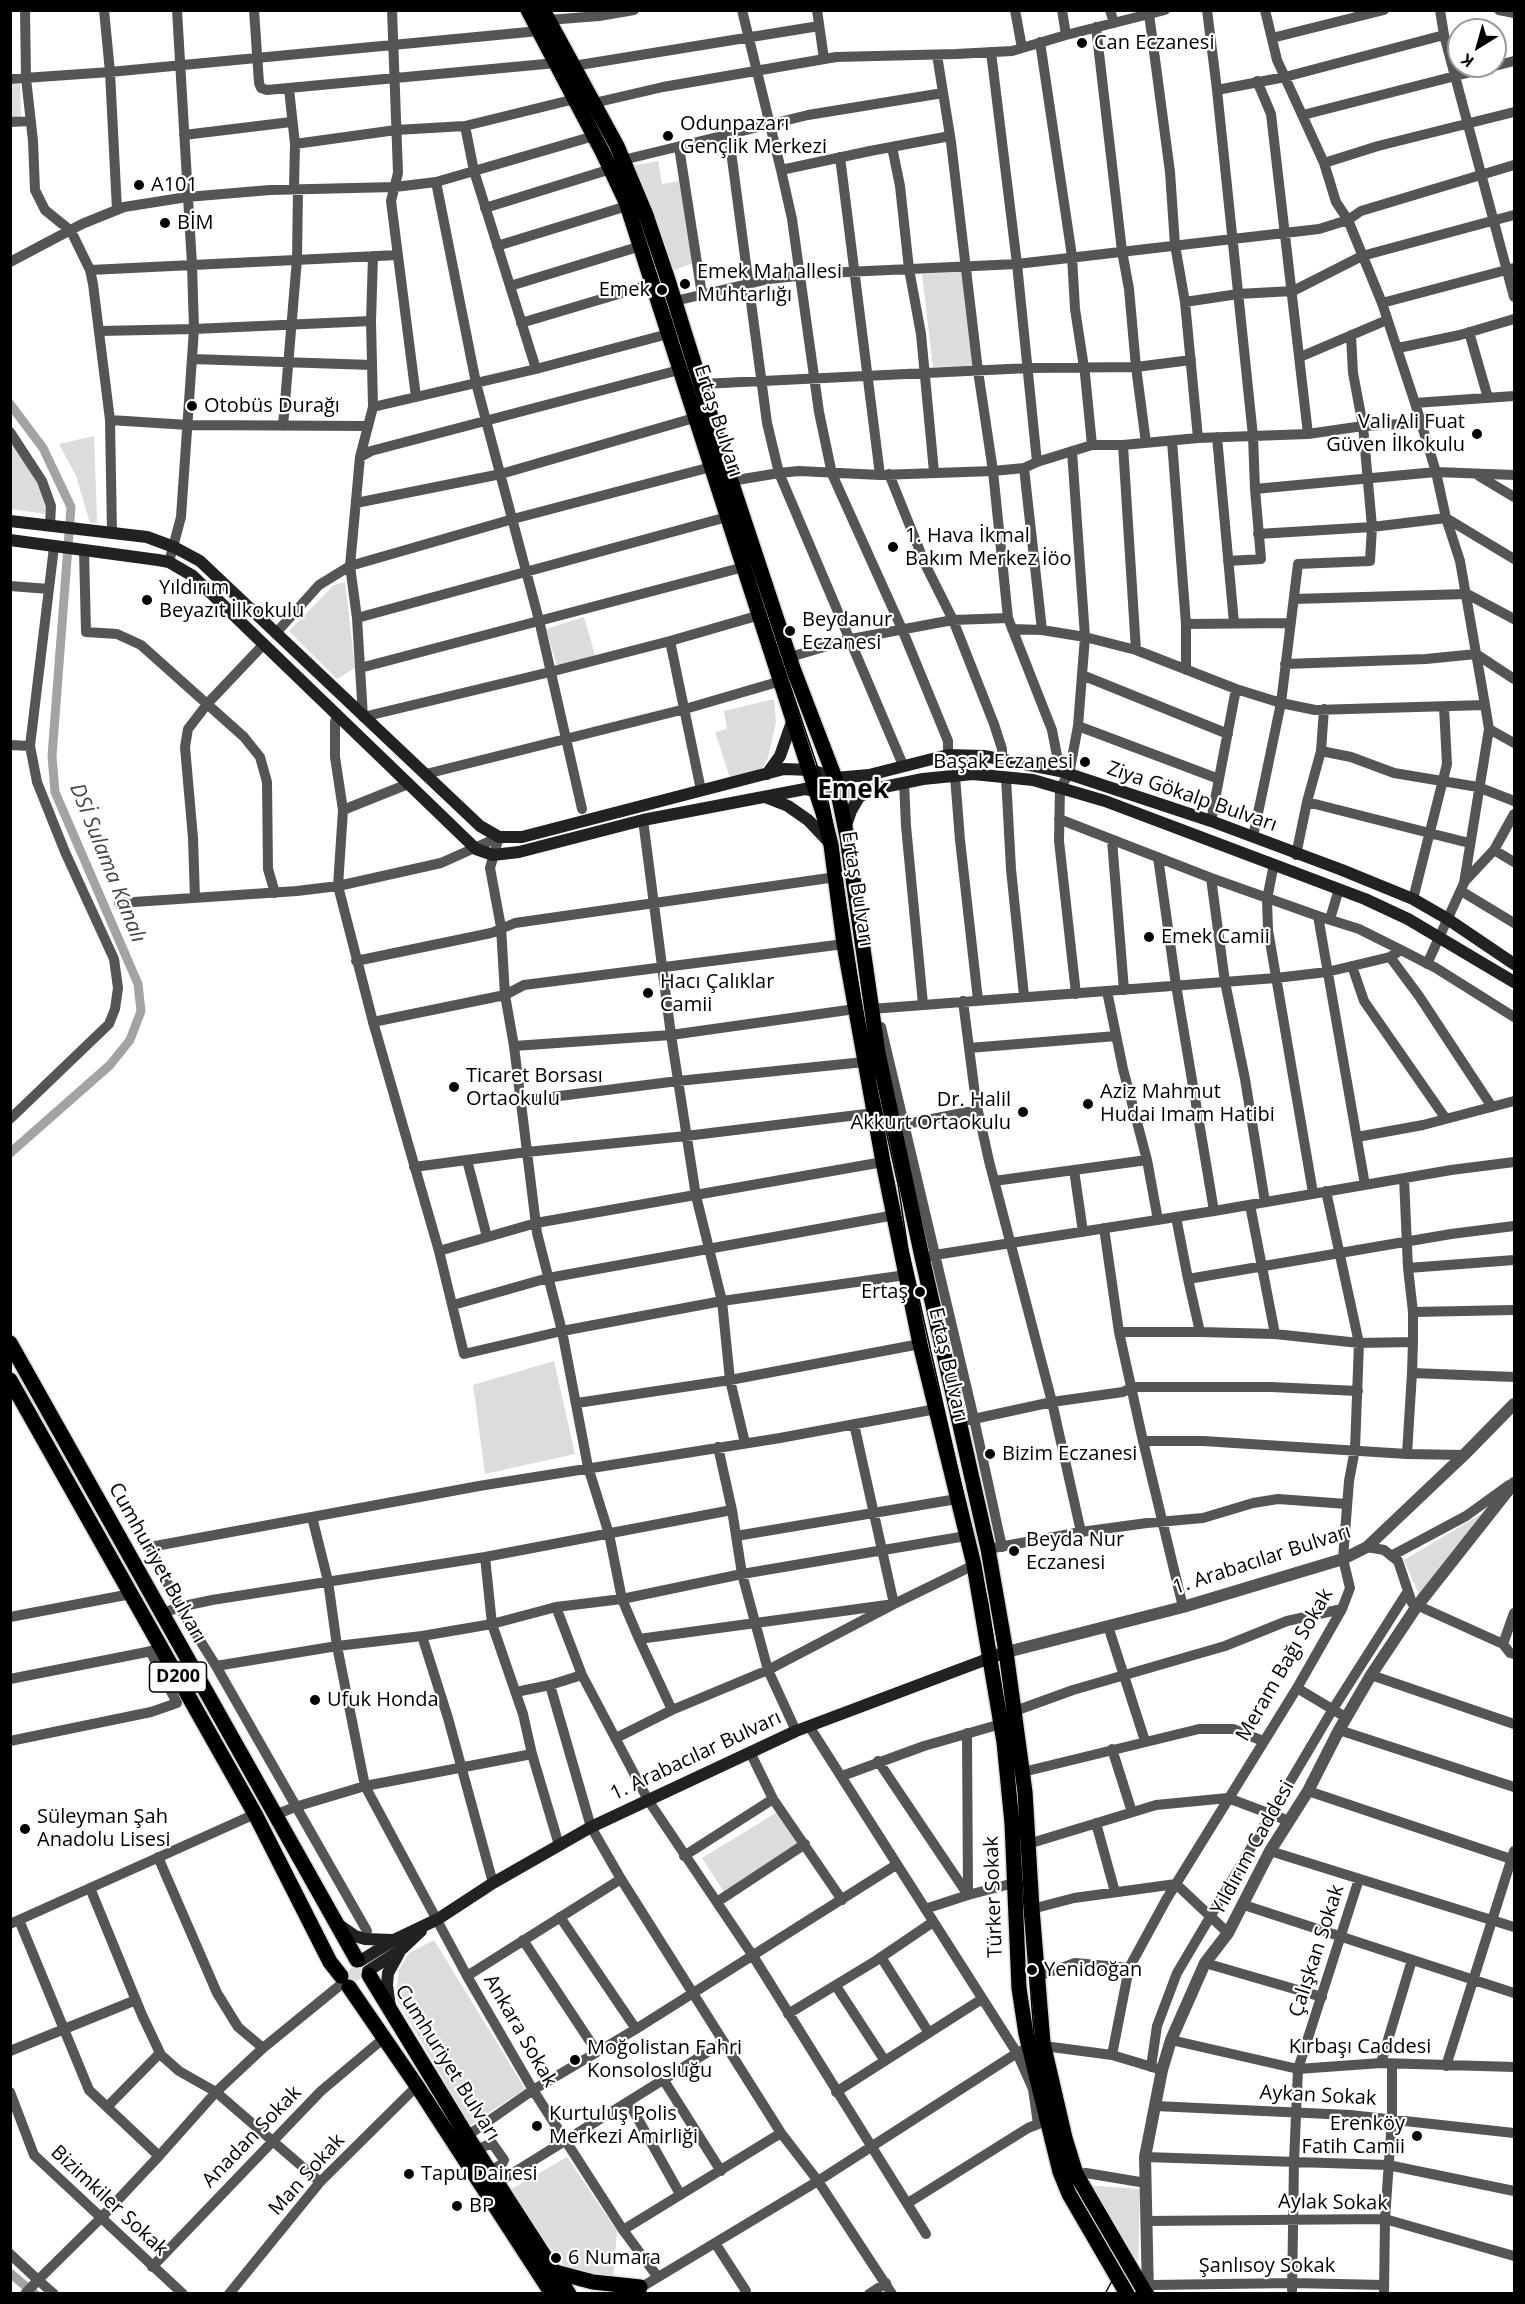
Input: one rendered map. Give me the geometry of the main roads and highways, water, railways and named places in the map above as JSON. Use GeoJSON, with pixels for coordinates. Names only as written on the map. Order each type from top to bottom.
{"type":"FeatureCollection","features":[{"type":"Feature","properties":{"kind":"main road","name":"Ertaş Bulvarı"},"geometry":{"type":"LineString","coordinates":[[528,10],[543,20],[573,66],[594,103],[617,164],[627,206],[694,418],[811,770],[831,845],[844,944],[864,1062],[920,1344],[998,1660]]}},
{"type":"Feature","properties":{"kind":"main road","name":"Ertaş Bulvarı"},"geometry":{"type":"LineString","coordinates":[[543,20],[556,63],[594,136],[617,164],[646,215],[675,301],[730,482],[836,786],[874,1008],[898,1125],[929,1256],[958,1422],[995,1548],[998,1660]]}},
{"type":"Feature","properties":{"kind":"main road"},"geometry":{"type":"LineString","coordinates":[[10,521],[147,537],[174,547],[200,561],[480,826],[499,837],[522,837],[784,769],[811,770],[836,786]]}},
{"type":"Feature","properties":{"kind":"main road"},"geometry":{"type":"LineString","coordinates":[[10,540],[170,562],[193,576],[476,849],[493,855],[519,852],[643,820],[764,796],[836,786]]}},
{"type":"Feature","properties":{"kind":"main road"},"geometry":{"type":"LineString","coordinates":[[767,774],[780,756],[793,719]]}},
{"type":"Feature","properties":{"kind":"main road"},"geometry":{"type":"LineString","coordinates":[[825,754],[841,768],[869,775]]}},
{"type":"Feature","properties":{"kind":"main road","name":"Ziya Gökalp Bulvarı"},"geometry":{"type":"LineString","coordinates":[[836,786],[903,765],[948,755],[984,756],[1064,773],[1211,821],[1413,899],[1515,964]]}},
{"type":"Feature","properties":{"kind":"main road","name":"Ziya Gökalp Bulvarı"},"geometry":{"type":"LineString","coordinates":[[836,786],[874,789],[904,782],[973,774],[1033,780],[1105,801],[1339,889],[1408,919],[1515,982]]}},
{"type":"Feature","properties":{"kind":"main road"},"geometry":{"type":"LineString","coordinates":[[845,830],[851,811],[859,797],[874,789]]}},
{"type":"Feature","properties":{"kind":"main road"},"geometry":{"type":"LineString","coordinates":[[764,796],[788,807],[808,820],[831,845]]}},
{"type":"Feature","properties":{"kind":"main road","name":"Cumhuriyet Bulvarı"},"geometry":{"type":"LineString","coordinates":[[10,1343],[336,1922],[467,2136],[569,2294]]}},
{"type":"Feature","properties":{"kind":"main road","name":"Cumhuriyet Bulvarı"},"geometry":{"type":"LineString","coordinates":[[12,1387],[146,1620],[156,1650],[255,1814],[330,1962],[417,2086],[553,2293]]}},
{"type":"Feature","properties":{"kind":"main road"},"geometry":{"type":"LineString","coordinates":[[146,1620],[161,1614]]}},
{"type":"Feature","properties":{"kind":"main road","name":"Türker Sokak"},"geometry":{"type":"LineString","coordinates":[[998,1660],[1015,1711],[1023,1772],[1038,1976],[1033,2047]]}},
{"type":"Feature","properties":{"kind":"main road","name":"Türker Sokak"},"geometry":{"type":"LineString","coordinates":[[998,1660],[1001,1724],[1012,1823],[1019,1988],[1033,2047],[1042,2122],[1069,2194],[1127,2294]]}},
{"type":"Feature","properties":{"kind":"main road","name":"1. Arabacılar Bulvarı"},"geometry":{"type":"LineString","coordinates":[[363,1967],[493,1883],[591,1827],[796,1731],[998,1660]]}},
{"type":"Feature","properties":{"kind":"main road"},"geometry":{"type":"LineString","coordinates":[[336,1922],[355,1936],[398,1945],[388,1973],[390,2012]]}},
{"type":"Feature","properties":{"kind":"main road"},"geometry":{"type":"LineString","coordinates":[[345,1964],[363,1967],[363,1986],[358,1988],[344,1982],[345,1964]]}},
{"type":"Feature","properties":{"kind":"main road"},"geometry":{"type":"LineString","coordinates":[[1033,2047],[1076,2174],[1149,2288]]}},
{"type":"Feature","properties":{"kind":"main road"},"geometry":{"type":"LineString","coordinates":[[555,2272],[635,2290]]}},
{"type":"Feature","properties":{"kind":"waterway","name":"DSİ Sulama Kanalı"},"geometry":{"type":"LineString","coordinates":[[10,404],[43,448],[71,507],[52,756],[55,792],[138,984],[141,1011],[130,1040],[110,1065],[10,1153]]}},
{"type":"Feature","properties":{"kind":"waterway","name":"DSİ Sulama Kanalı"},"geometry":{"type":"LineString","coordinates":[[10,2273],[35,2294]]}},
{"type":"Feature","properties":{"kind":"tram line"},"geometry":{"type":"LineString","coordinates":[[535,10],[611,159],[636,214],[674,328],[691,394],[828,801],[869,1054],[898,1184],[908,1250],[988,1604],[1013,1766],[1035,2046],[1065,2171],[1079,2202],[1115,2262],[1114,2277],[1105,2294]]}},
{"type":"Feature","properties":{"kind":"place","name":"Can Eczanesi"},"geometry":{"type":"Point","coordinates":[1082,43]}},
{"type":"Feature","properties":{"kind":"place","name":"Odunpazarı Gençlik Merkezi"},"geometry":{"type":"Point","coordinates":[668,136]}},
{"type":"Feature","properties":{"kind":"place","name":"A101"},"geometry":{"type":"Point","coordinates":[139,185]}},
{"type":"Feature","properties":{"kind":"place","name":"BİM"},"geometry":{"type":"Point","coordinates":[165,223]}},
{"type":"Feature","properties":{"kind":"place","name":"Emek Mahallesi Muhtarlığı"},"geometry":{"type":"Point","coordinates":[685,284]}},
{"type":"Feature","properties":{"kind":"place","name":"Emek"},"geometry":{"type":"Point","coordinates":[662,290]}},
{"type":"Feature","properties":{"kind":"place","name":"Otobüs Durağı"},"geometry":{"type":"Point","coordinates":[192,406]}},
{"type":"Feature","properties":{"kind":"place","name":"Vali Ali Fuat Güven İlkokulu"},"geometry":{"type":"Point","coordinates":[1477,434]}},
{"type":"Feature","properties":{"kind":"place","name":"1. Hava İkmal Bakım Merkez İöo"},"geometry":{"type":"Point","coordinates":[893,547]}},
{"type":"Feature","properties":{"kind":"place","name":"Yıldırım Beyazıt İlkokulu"},"geometry":{"type":"Point","coordinates":[147,600]}},
{"type":"Feature","properties":{"kind":"place","name":"Beydanur Eczanesi"},"geometry":{"type":"Point","coordinates":[790,631]}},
{"type":"Feature","properties":{"kind":"place","name":"Başak Eczanesi"},"geometry":{"type":"Point","coordinates":[1085,762]}},
{"type":"Feature","properties":{"kind":"place","name":"Emek Camii"},"geometry":{"type":"Point","coordinates":[1149,937]}},
{"type":"Feature","properties":{"kind":"place","name":"Hacı Çalıklar Camii"},"geometry":{"type":"Point","coordinates":[648,993]}},
{"type":"Feature","properties":{"kind":"place","name":"Ticaret Borsası Ortaokulu"},"geometry":{"type":"Point","coordinates":[454,1087]}},
{"type":"Feature","properties":{"kind":"place","name":"Aziz Mahmut Hudai Imam Hatibi"},"geometry":{"type":"Point","coordinates":[1088,1104]}},
{"type":"Feature","properties":{"kind":"place","name":"Dr. Halil Akkurt Ortaokulu"},"geometry":{"type":"Point","coordinates":[1023,1112]}},
{"type":"Feature","properties":{"kind":"place","name":"Ertaş"},"geometry":{"type":"Point","coordinates":[920,1292]}},
{"type":"Feature","properties":{"kind":"place","name":"Bizim Eczanesi"},"geometry":{"type":"Point","coordinates":[990,1454]}},
{"type":"Feature","properties":{"kind":"place","name":"Beyda Nur Eczanesi"},"geometry":{"type":"Point","coordinates":[1014,1551]}},
{"type":"Feature","properties":{"kind":"place","name":"Ufuk Honda"},"geometry":{"type":"Point","coordinates":[315,1700]}},
{"type":"Feature","properties":{"kind":"place","name":"Süleyman Şah Anadolu Lisesi"},"geometry":{"type":"Point","coordinates":[25,1829]}},
{"type":"Feature","properties":{"kind":"place","name":"Yenidoğan"},"geometry":{"type":"Point","coordinates":[1032,1970]}},
{"type":"Feature","properties":{"kind":"place","name":"Moğolistan Fahri Konsolosluğu"},"geometry":{"type":"Point","coordinates":[575,2060]}},
{"type":"Feature","properties":{"kind":"place","name":"Kurtuluş Polis Merkezi Amirliği"},"geometry":{"type":"Point","coordinates":[537,2126]}},
{"type":"Feature","properties":{"kind":"place","name":"Erenköy Fatih Camii"},"geometry":{"type":"Point","coordinates":[1417,2136]}},
{"type":"Feature","properties":{"kind":"place","name":"Tapu Dairesi"},"geometry":{"type":"Point","coordinates":[409,2174]}},
{"type":"Feature","properties":{"kind":"place","name":"BP"},"geometry":{"type":"Point","coordinates":[457,2206]}},
{"type":"Feature","properties":{"kind":"place","name":"6 Numara"},"geometry":{"type":"Point","coordinates":[556,2258]}},
{"type":"Feature","properties":{"kind":"district","name":"Emek"},"geometry":{"type":"Point","coordinates":[853,791]}}]}
